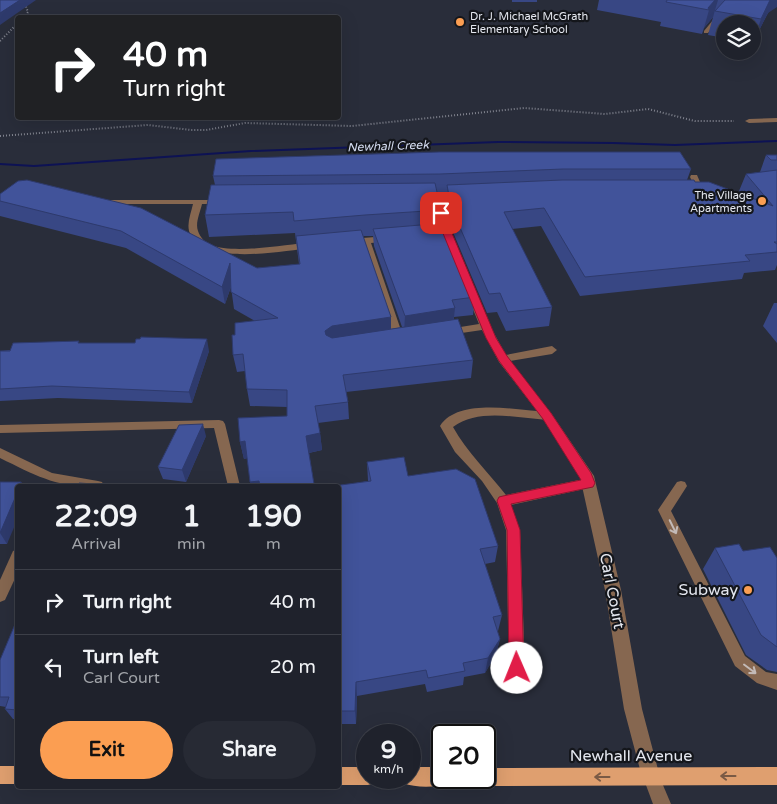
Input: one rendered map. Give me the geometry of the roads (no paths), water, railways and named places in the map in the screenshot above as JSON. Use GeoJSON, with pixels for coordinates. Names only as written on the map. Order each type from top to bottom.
{"type":"FeatureCollection","features":[{"type":"Feature","properties":{"kind":"main road"},"geometry":{"type":"LineString","coordinates":[[0,775],[15,775]]}},
{"type":"Feature","properties":{"kind":"main road"},"geometry":{"type":"LineString","coordinates":[[341,776],[356,776]]}},
{"type":"Feature","properties":{"kind":"main road","name":"Newhall Avenue"},"geometry":{"type":"LineString","coordinates":[[496,776],[777,776]]}},
{"type":"Feature","properties":{"kind":"street"},"geometry":{"type":"LineString","coordinates":[[710,13],[720,15],[739,0]]}},
{"type":"Feature","properties":{"kind":"street"},"geometry":{"type":"LineString","coordinates":[[706,32],[716,20]]}},
{"type":"Feature","properties":{"kind":"street","name":"Carl Court"},"geometry":{"type":"LineString","coordinates":[[547,416],[587,476],[613,590],[633,709],[651,777]]}},
{"type":"Feature","properties":{"kind":"lane"},"geometry":{"type":"LineString","coordinates":[[749,121],[777,120]]}},
{"type":"Feature","properties":{"kind":"lane"},"geometry":{"type":"LineString","coordinates":[[684,194],[696,192],[699,189],[694,177]]}},
{"type":"Feature","properties":{"kind":"lane"},"geometry":{"type":"LineString","coordinates":[[446,238],[434,199],[475,198]]}},
{"type":"Feature","properties":{"kind":"lane"},"geometry":{"type":"LineString","coordinates":[[103,202],[228,202]]}},
{"type":"Feature","properties":{"kind":"lane"},"geometry":{"type":"LineString","coordinates":[[198,202],[193,227],[196,237],[210,248],[228,250],[278,249],[317,245]]}},
{"type":"Feature","properties":{"kind":"lane"},"geometry":{"type":"LineString","coordinates":[[336,243],[402,238]]}},
{"type":"Feature","properties":{"kind":"lane"},"geometry":{"type":"LineString","coordinates":[[366,241],[399,339]]}},
{"type":"Feature","properties":{"kind":"lane"},"geometry":{"type":"LineString","coordinates":[[466,281],[485,326],[503,359],[547,416]]}},
{"type":"Feature","properties":{"kind":"lane"},"geometry":{"type":"LineString","coordinates":[[437,334],[485,326]]}},
{"type":"Feature","properties":{"kind":"lane"},"geometry":{"type":"LineString","coordinates":[[503,359],[552,350]]}},
{"type":"Feature","properties":{"kind":"lane"},"geometry":{"type":"LineString","coordinates":[[517,668],[513,530],[503,501],[486,478],[459,449],[446,426],[458,417],[483,411],[547,416]]}},
{"type":"Feature","properties":{"kind":"lane"},"geometry":{"type":"LineString","coordinates":[[0,429],[219,424],[234,484]]}},
{"type":"Feature","properties":{"kind":"lane"},"geometry":{"type":"LineString","coordinates":[[0,453],[48,482],[73,484]]}},
{"type":"Feature","properties":{"kind":"lane"},"geometry":{"type":"LineString","coordinates":[[503,501],[588,483]]}},
{"type":"Feature","properties":{"kind":"lane"},"geometry":{"type":"LineString","coordinates":[[681,486],[664,510],[740,661],[762,678],[777,682]]}},
{"type":"Feature","properties":{"kind":"lane"},"geometry":{"type":"LineString","coordinates":[[0,596],[15,562]]}},
{"type":"Feature","properties":{"kind":"lane"},"geometry":{"type":"LineString","coordinates":[[651,777],[662,804]]}},
{"type":"Feature","properties":{"kind":"waterway","name":"Newhall Creek"},"geometry":{"type":"LineString","coordinates":[[0,164],[34,166],[251,151],[498,142],[675,145],[777,141]]}},
{"type":"Feature","properties":{"kind":"place","name":"Dr. J. Michael McGrath Elementary School"},"geometry":{"type":"Point","coordinates":[460,22]}},
{"type":"Feature","properties":{"kind":"place","name":"The Village Apartments"},"geometry":{"type":"Point","coordinates":[762,201]}},
{"type":"Feature","properties":{"kind":"place","name":"Subway"},"geometry":{"type":"Point","coordinates":[748,590]}}]}
